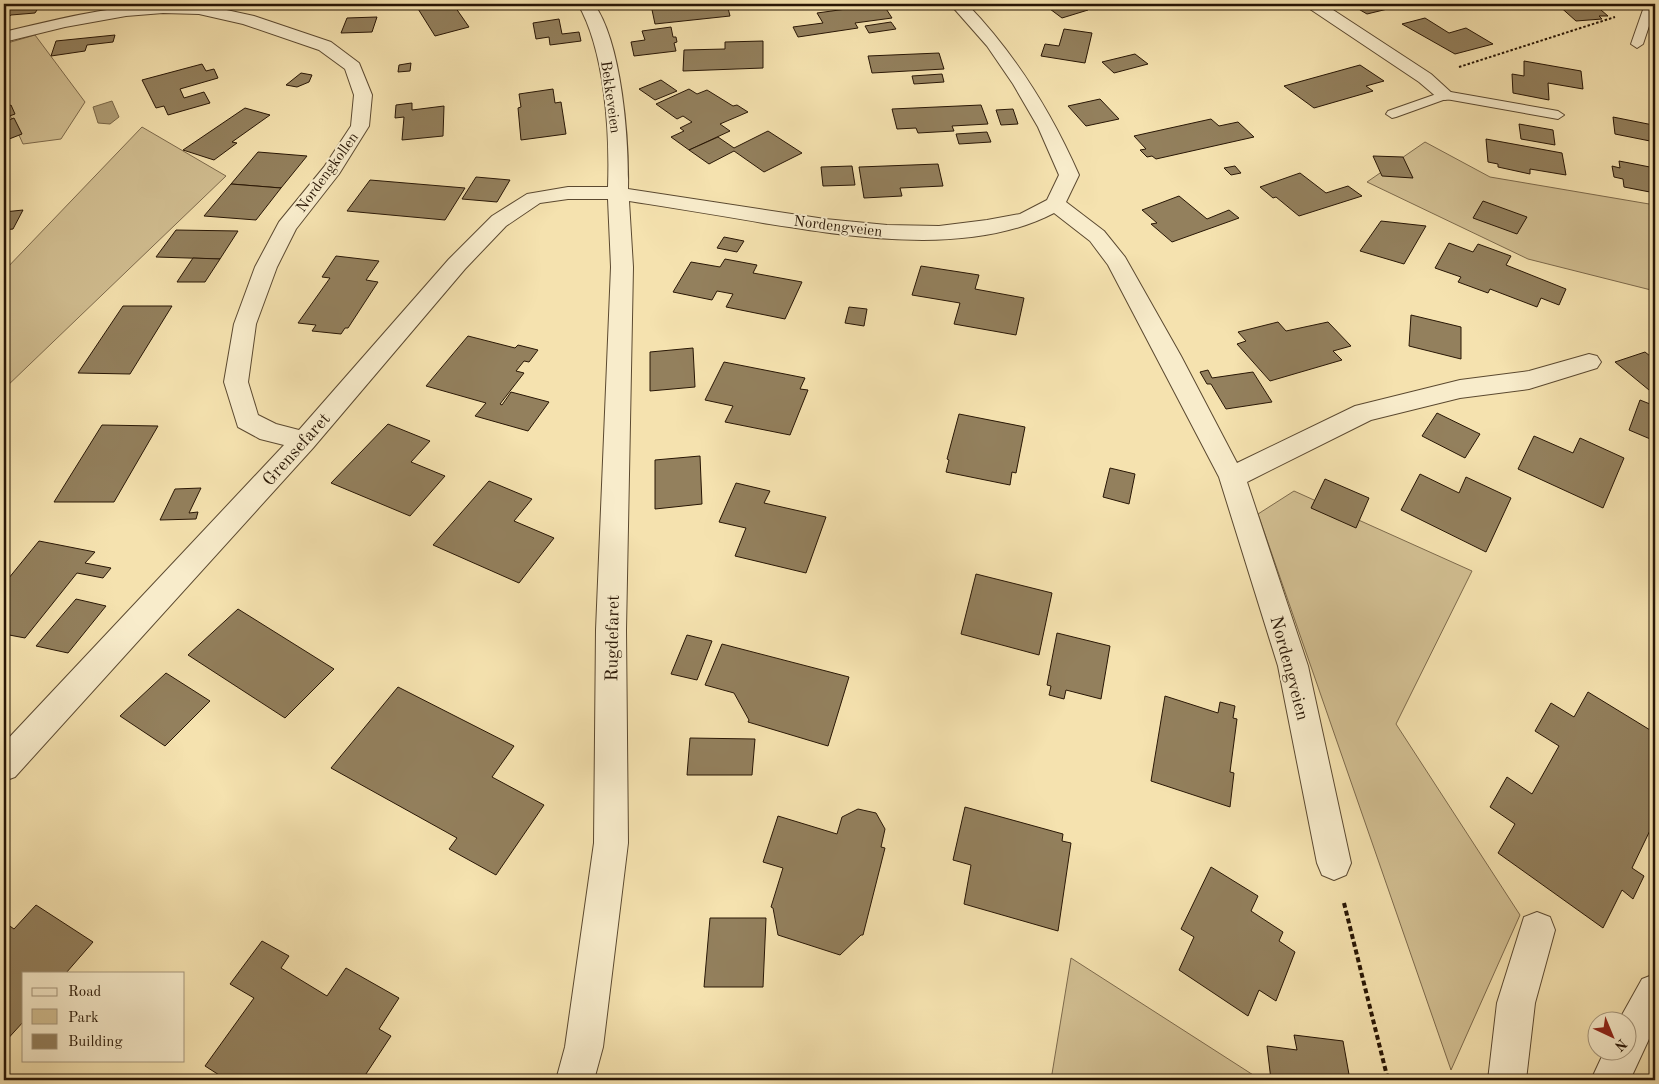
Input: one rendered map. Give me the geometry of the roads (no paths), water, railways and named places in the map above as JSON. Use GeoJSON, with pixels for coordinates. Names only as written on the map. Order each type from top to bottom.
{"type":"FeatureCollection","features":[{"type":"Feature","properties":{"kind":"street","name":"Bekkeveien"},"geometry":{"type":"LineString","coordinates":[[586,4],[593,14],[608,63],[619,150],[618,193]]}},
{"type":"Feature","properties":{"kind":"street"},"geometry":{"type":"LineString","coordinates":[[958,4],[984,30],[1026,86],[1061,156],[1069,174],[1055,204]]}},
{"type":"Feature","properties":{"kind":"street"},"geometry":{"type":"LineString","coordinates":[[1313,4],[1425,78],[1445,95]]}},
{"type":"Feature","properties":{"kind":"street","name":"Nordengkollen"},"geometry":{"type":"LineString","coordinates":[[4,37],[64,22],[126,11],[163,8],[199,9],[248,20],[325,46],[353,67],[364,95],[360,126],[332,170],[286,227],[266,267],[245,324],[236,382],[247,420],[269,432],[304,441]]}},
{"type":"Feature","properties":{"kind":"street","name":"Grensefaret"},"geometry":{"type":"LineString","coordinates":[[4,766],[304,441],[457,264],[499,221],[534,198],[568,193],[618,193]]}},
{"type":"Feature","properties":{"kind":"street","name":"Nordengveien"},"geometry":{"type":"LineString","coordinates":[[618,193],[825,226],[887,232],[939,233],[987,227],[1026,219],[1055,204],[1097,236],[1117,262],[1169,356],[1232,477],[1293,666],[1334,863]]}},
{"type":"Feature","properties":{"kind":"street","name":"Rugdefaret"},"geometry":{"type":"LineString","coordinates":[[575,1080],[584,1047],[611,843],[611,630],[622,267],[618,193]]}},
{"type":"Feature","properties":{"kind":"street"},"geometry":{"type":"LineString","coordinates":[[1232,477],[1364,412],[1460,389],[1529,380],[1589,362]]}},
{"type":"Feature","properties":{"kind":"street"},"geometry":{"type":"LineString","coordinates":[[1507,1080],[1516,1002],[1537,930]]}},
{"type":"Feature","properties":{"kind":"street"},"geometry":{"type":"LineString","coordinates":[[1636,1024],[1655,992]]}},
{"type":"Feature","properties":{"kind":"street"},"geometry":{"type":"LineString","coordinates":[[1610,1080],[1619,1062]]}},
{"type":"Feature","properties":{"kind":"lane"},"geometry":{"type":"LineString","coordinates":[[1636,44],[1650,5]]}},
{"type":"Feature","properties":{"kind":"lane"},"geometry":{"type":"LineString","coordinates":[[1392,114],[1445,95],[1558,115]]}}]}
